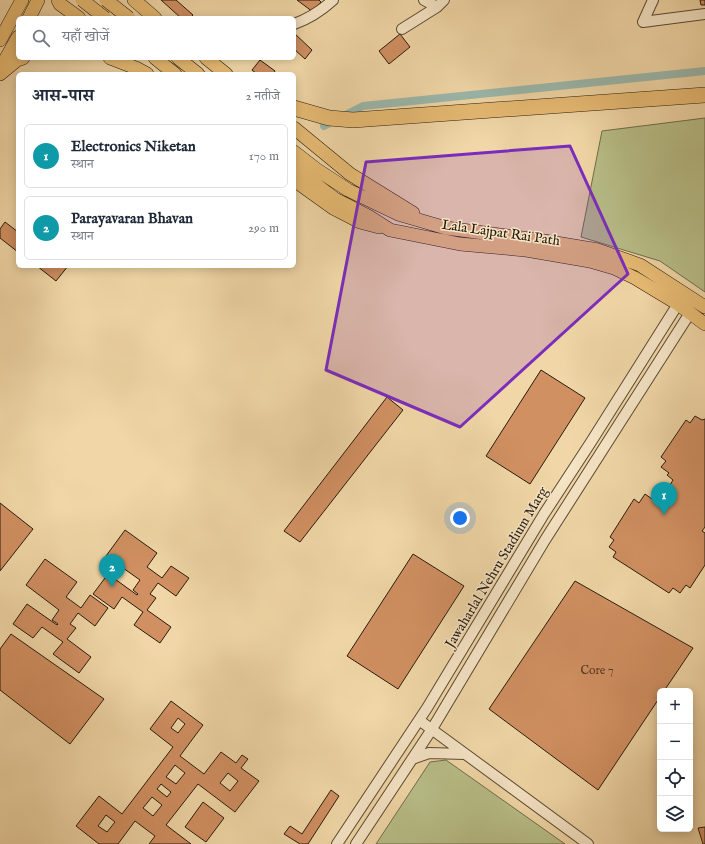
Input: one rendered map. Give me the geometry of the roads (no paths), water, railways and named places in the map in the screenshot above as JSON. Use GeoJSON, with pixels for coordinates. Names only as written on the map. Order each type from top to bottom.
{"type":"FeatureCollection","features":[{"type":"Feature","properties":{"kind":"highway"},"geometry":{"type":"LineString","coordinates":[[296,109],[330,118],[353,120],[705,95]]}},
{"type":"Feature","properties":{"kind":"main road"},"geometry":{"type":"LineString","coordinates":[[0,40],[22,0]]}},
{"type":"Feature","properties":{"kind":"main road"},"geometry":{"type":"LineString","coordinates":[[30,16],[38,0]]}},
{"type":"Feature","properties":{"kind":"main road"},"geometry":{"type":"LineString","coordinates":[[58,0],[60,4],[76,16]]}},
{"type":"Feature","properties":{"kind":"main road"},"geometry":{"type":"LineString","coordinates":[[82,0],[102,16]]}},
{"type":"Feature","properties":{"kind":"main road"},"geometry":{"type":"LineString","coordinates":[[98,16],[100,7],[106,0],[126,16]]}},
{"type":"Feature","properties":{"kind":"main road"},"geometry":{"type":"LineString","coordinates":[[134,0],[154,16]]}},
{"type":"Feature","properties":{"kind":"main road"},"geometry":{"type":"LineString","coordinates":[[143,0],[155,16]]}},
{"type":"Feature","properties":{"kind":"main road"},"geometry":{"type":"LineString","coordinates":[[0,69],[16,41]]}},
{"type":"Feature","properties":{"kind":"main road"},"geometry":{"type":"LineString","coordinates":[[0,74],[17,60]]}},
{"type":"Feature","properties":{"kind":"main road"},"geometry":{"type":"LineString","coordinates":[[115,60],[143,72]]}},
{"type":"Feature","properties":{"kind":"main road"},"geometry":{"type":"LineString","coordinates":[[137,60],[153,72]]}},
{"type":"Feature","properties":{"kind":"main road"},"geometry":{"type":"LineString","coordinates":[[158,60],[172,72]]}},
{"type":"Feature","properties":{"kind":"main road"},"geometry":{"type":"LineString","coordinates":[[180,60],[196,72]]}},
{"type":"Feature","properties":{"kind":"main road"},"geometry":{"type":"LineString","coordinates":[[211,60],[224,72]]}},
{"type":"Feature","properties":{"kind":"main road"},"geometry":{"type":"LineString","coordinates":[[296,130],[350,174],[424,221]]}},
{"type":"Feature","properties":{"kind":"main road","name":"Lala Lajpat Rai Path"},"geometry":{"type":"LineString","coordinates":[[296,154],[348,190],[398,214],[446,228],[538,240],[598,250],[640,265],[705,307]]}},
{"type":"Feature","properties":{"kind":"main road","name":"Lala Lajpat Rai Path"},"geometry":{"type":"LineString","coordinates":[[296,170],[335,199],[368,216],[390,230],[460,244],[526,250],[590,261],[614,268],[635,278],[678,304],[705,324]]}},
{"type":"Feature","properties":{"kind":"main road"},"geometry":{"type":"LineString","coordinates":[[296,182],[333,208],[360,222],[390,230]]}},
{"type":"Feature","properties":{"kind":"street"},"geometry":{"type":"LineString","coordinates":[[296,23],[325,7],[333,0]]}},
{"type":"Feature","properties":{"kind":"street"},"geometry":{"type":"LineString","coordinates":[[424,0],[441,3]]}},
{"type":"Feature","properties":{"kind":"street"},"geometry":{"type":"LineString","coordinates":[[653,0],[643,22],[705,14]]}},
{"type":"Feature","properties":{"kind":"street"},"geometry":{"type":"LineString","coordinates":[[402,29],[441,3]]}},
{"type":"Feature","properties":{"kind":"street","name":"Jawaharlal Nehru Stadium Marg"},"geometry":{"type":"LineString","coordinates":[[337,844],[419,720],[544,514],[585,452],[678,304]]}},
{"type":"Feature","properties":{"kind":"street","name":"Jawaharlal Nehru Stadium Marg"},"geometry":{"type":"LineString","coordinates":[[356,844],[432,729],[545,540],[690,314]]}},
{"type":"Feature","properties":{"kind":"street"},"geometry":{"type":"LineString","coordinates":[[419,720],[588,844]]}},
{"type":"Feature","properties":{"kind":"street"},"geometry":{"type":"LineString","coordinates":[[412,759],[429,753],[465,754]]}},
{"type":"Feature","properties":{"kind":"waterway"},"geometry":{"type":"LineString","coordinates":[[324,126],[363,106],[705,71]]}},
{"type":"Feature","properties":{"kind":"place","name":"Electronics Niketan"},"geometry":{"type":"Point","coordinates":[664,515]}},
{"type":"Feature","properties":{"kind":"place","name":"Parayavaran Bhavan"},"geometry":{"type":"Point","coordinates":[112,587]}}]}
